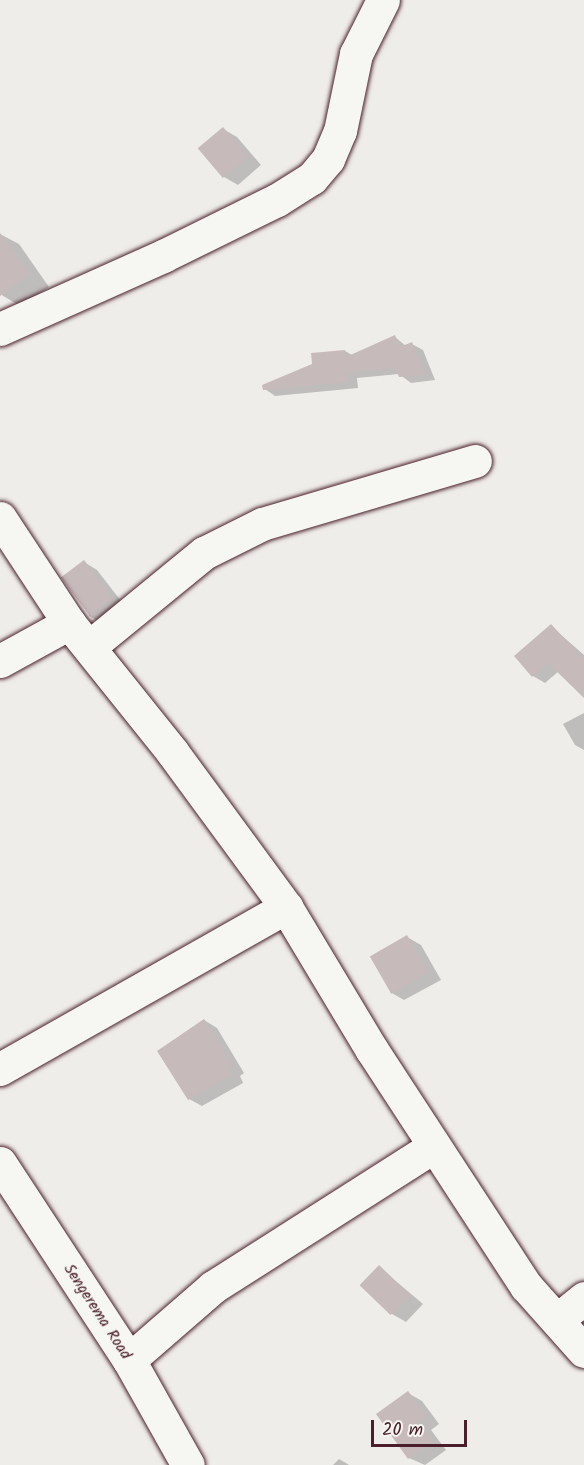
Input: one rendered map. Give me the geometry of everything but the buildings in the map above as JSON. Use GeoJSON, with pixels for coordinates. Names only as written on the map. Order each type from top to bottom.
{"type":"FeatureCollection","features":[{"type":"Feature","properties":{"kind":"street"},"geometry":{"type":"LineString","coordinates":[[0,329],[163,256],[277,200],[312,178],[328,159],[340,131],[356,54],[382,0]]}},
{"type":"Feature","properties":{"kind":"street"},"geometry":{"type":"LineString","coordinates":[[0,661],[79,635],[204,553],[262,524],[475,461]]}},
{"type":"Feature","properties":{"kind":"street"},"geometry":{"type":"LineString","coordinates":[[0,518],[79,635],[173,753],[286,907],[434,1146],[526,1286],[584,1351]]}},
{"type":"Feature","properties":{"kind":"street"},"geometry":{"type":"LineString","coordinates":[[0,1069],[286,907]]}},
{"type":"Feature","properties":{"kind":"street"},"geometry":{"type":"LineString","coordinates":[[129,1360],[213,1287],[434,1146]]}},
{"type":"Feature","properties":{"kind":"street","name":"Sengerema Road"},"geometry":{"type":"LineString","coordinates":[[0,1163],[129,1360],[188,1465]]}},
{"type":"Feature","properties":{"kind":"street"},"geometry":{"type":"LineString","coordinates":[[557,1320],[584,1298]]}}]}
